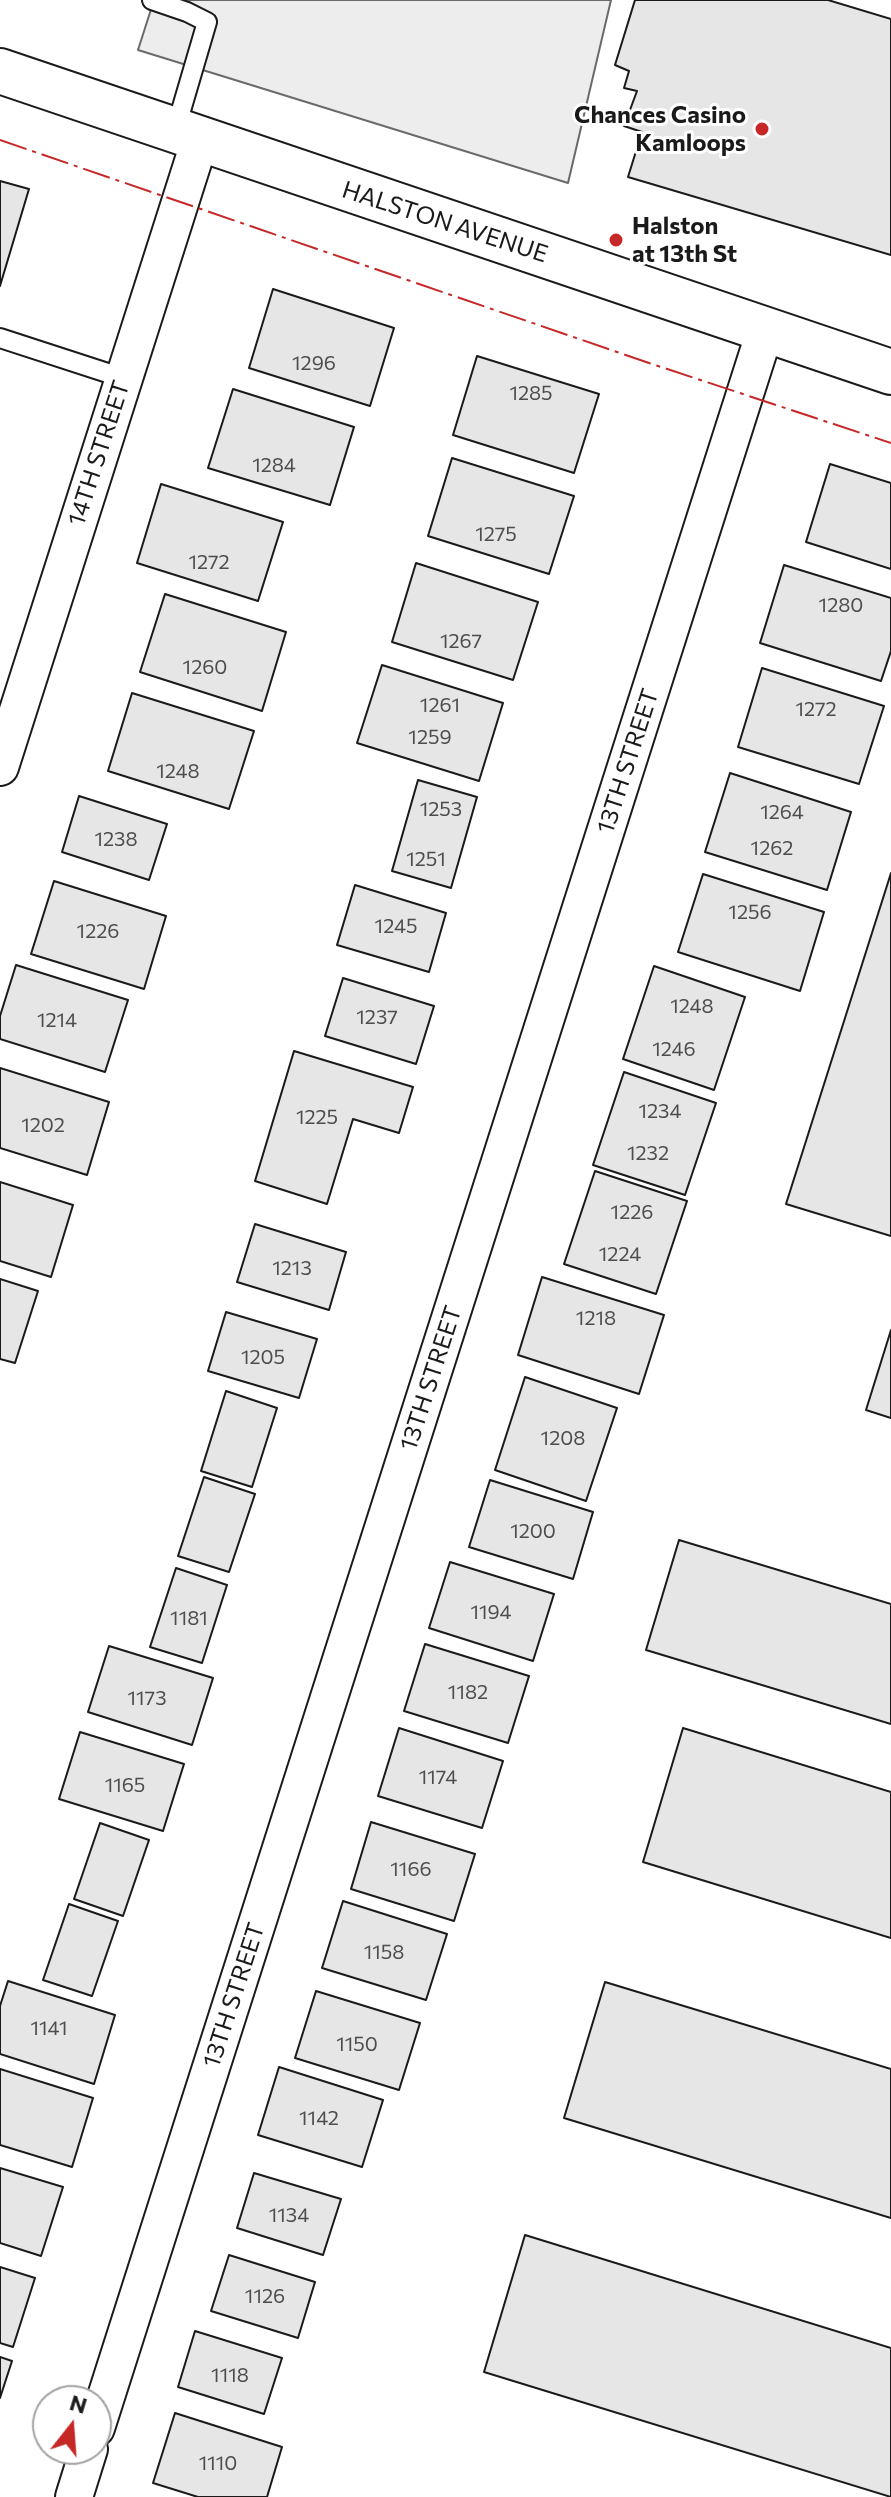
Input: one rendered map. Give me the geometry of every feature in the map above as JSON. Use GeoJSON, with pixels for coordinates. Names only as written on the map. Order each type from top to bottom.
{"type":"FeatureCollection","features":[{"type":"Feature","properties":{"kind":"main road","name":"HALSTON AVENUE"},"geometry":{"type":"LineString","coordinates":[[0,71],[891,372]]}},
{"type":"Feature","properties":{"kind":"street","name":"14TH STREET"},"geometry":{"type":"LineString","coordinates":[[0,767],[123,378],[188,135]]}},
{"type":"Feature","properties":{"kind":"street","name":"13TH STREET"},"geometry":{"type":"LineString","coordinates":[[110,2385],[766,328]]}},
{"type":"Feature","properties":{"kind":"street"},"geometry":{"type":"LineString","coordinates":[[74,2497],[84,2465]]}},
{"type":"Feature","properties":{"kind":"lane"},"geometry":{"type":"LineString","coordinates":[[152,0],[207,22],[188,135]]}},
{"type":"Feature","properties":{"kind":"lane"},"geometry":{"type":"LineString","coordinates":[[0,338],[123,378]]}},
{"type":"Feature","properties":{"kind":"shaded area"},"geometry":{"type":"Polygon","coordinates":[[[154,0],[611,0],[568,183],[138,50],[154,0]]]}},
{"type":"Feature","properties":{"kind":"building","name":"Chances Casino Kamloops"},"geometry":{"type":"Polygon","coordinates":[[[635,0],[828,0],[891,19],[891,255],[628,177],[642,132],[624,126],[637,91],[624,88],[629,71],[615,65],[635,0]]]}},
{"type":"Feature","properties":{"kind":"building"},"geometry":{"type":"Polygon","coordinates":[[[0,181],[29,189],[0,286],[0,181]]]}},
{"type":"Feature","properties":{"kind":"building"},"geometry":{"type":"Polygon","coordinates":[[[273,289],[394,328],[370,406],[249,368],[273,289]]]}},
{"type":"Feature","properties":{"kind":"building"},"geometry":{"type":"Polygon","coordinates":[[[477,356],[599,394],[574,473],[453,435],[477,356]]]}},
{"type":"Feature","properties":{"kind":"building"},"geometry":{"type":"Polygon","coordinates":[[[233,389],[354,427],[330,505],[208,468],[233,389]]]}},
{"type":"Feature","properties":{"kind":"building"},"geometry":{"type":"Polygon","coordinates":[[[452,458],[574,496],[549,574],[428,536],[452,458]]]}},
{"type":"Feature","properties":{"kind":"building"},"geometry":{"type":"Polygon","coordinates":[[[830,464],[891,483],[891,569],[806,542],[830,464]]]}},
{"type":"Feature","properties":{"kind":"building"},"geometry":{"type":"Polygon","coordinates":[[[161,484],[283,522],[258,601],[137,563],[161,484]]]}},
{"type":"Feature","properties":{"kind":"building"},"geometry":{"type":"Polygon","coordinates":[[[416,563],[538,602],[513,680],[392,642],[416,563]]]}},
{"type":"Feature","properties":{"kind":"building"},"geometry":{"type":"Polygon","coordinates":[[[784,565],[891,598],[891,651],[881,681],[760,643],[784,565]]]}},
{"type":"Feature","properties":{"kind":"building"},"geometry":{"type":"Polygon","coordinates":[[[165,594],[286,632],[262,711],[140,672],[165,594]]]}},
{"type":"Feature","properties":{"kind":"building"},"geometry":{"type":"Polygon","coordinates":[[[382,665],[503,703],[479,781],[357,743],[382,665]]]}},
{"type":"Feature","properties":{"kind":"building"},"geometry":{"type":"Polygon","coordinates":[[[762,668],[884,706],[859,784],[738,747],[762,668]]]}},
{"type":"Feature","properties":{"kind":"building"},"geometry":{"type":"Polygon","coordinates":[[[132,693],[254,731],[229,809],[108,771],[132,693]]]}},
{"type":"Feature","properties":{"kind":"building"},"geometry":{"type":"Polygon","coordinates":[[[730,773],[851,812],[827,890],[705,852],[730,773]]]}},
{"type":"Feature","properties":{"kind":"building"},"geometry":{"type":"Polygon","coordinates":[[[418,780],[477,797],[451,888],[392,871],[418,780]]]}},
{"type":"Feature","properties":{"kind":"building"},"geometry":{"type":"Polygon","coordinates":[[[79,796],[167,824],[149,880],[62,852],[79,796]]]}},
{"type":"Feature","properties":{"kind":"building"},"geometry":{"type":"Polygon","coordinates":[[[891,873],[891,1236],[786,1204],[891,873]]]}},
{"type":"Feature","properties":{"kind":"building"},"geometry":{"type":"Polygon","coordinates":[[[703,874],[824,912],[800,991],[678,952],[703,874]]]}},
{"type":"Feature","properties":{"kind":"building"},"geometry":{"type":"Polygon","coordinates":[[[54,881],[166,916],[144,989],[31,954],[54,881]]]}},
{"type":"Feature","properties":{"kind":"building"},"geometry":{"type":"Polygon","coordinates":[[[355,885],[446,913],[429,972],[337,945],[355,885]]]}},
{"type":"Feature","properties":{"kind":"building"},"geometry":{"type":"Polygon","coordinates":[[[16,965],[128,1000],[105,1072],[0,1039],[0,1016],[16,965]]]}},
{"type":"Feature","properties":{"kind":"building"},"geometry":{"type":"Polygon","coordinates":[[[654,966],[745,997],[714,1090],[623,1059],[654,966]]]}},
{"type":"Feature","properties":{"kind":"building"},"geometry":{"type":"Polygon","coordinates":[[[343,978],[434,1006],[416,1064],[325,1036],[343,978]]]}},
{"type":"Feature","properties":{"kind":"building"},"geometry":{"type":"Polygon","coordinates":[[[294,1051],[413,1087],[399,1133],[353,1119],[327,1204],[255,1181],[294,1051]]]}},
{"type":"Feature","properties":{"kind":"building"},"geometry":{"type":"Polygon","coordinates":[[[0,1068],[109,1102],[87,1175],[0,1148],[0,1068]]]}},
{"type":"Feature","properties":{"kind":"building"},"geometry":{"type":"Polygon","coordinates":[[[624,1072],[716,1103],[685,1195],[593,1165],[624,1072]]]}},
{"type":"Feature","properties":{"kind":"building"},"geometry":{"type":"Polygon","coordinates":[[[595,1171],[687,1201],[656,1294],[564,1264],[595,1171]]]}},
{"type":"Feature","properties":{"kind":"building"},"geometry":{"type":"Polygon","coordinates":[[[0,1182],[73,1205],[51,1277],[0,1261],[0,1182]]]}},
{"type":"Feature","properties":{"kind":"building"},"geometry":{"type":"Polygon","coordinates":[[[255,1224],[346,1252],[329,1310],[237,1282],[255,1224]]]}},
{"type":"Feature","properties":{"kind":"building"},"geometry":{"type":"Polygon","coordinates":[[[542,1277],[664,1315],[639,1394],[518,1355],[542,1277]]]}},
{"type":"Feature","properties":{"kind":"building"},"geometry":{"type":"Polygon","coordinates":[[[0,1279],[38,1291],[15,1363],[0,1359],[0,1279]]]}},
{"type":"Feature","properties":{"kind":"building"},"geometry":{"type":"Polygon","coordinates":[[[226,1312],[317,1339],[299,1398],[208,1371],[226,1312]]]}},
{"type":"Feature","properties":{"kind":"building"},"geometry":{"type":"Polygon","coordinates":[[[891,1330],[891,1418],[866,1410],[891,1330]]]}},
{"type":"Feature","properties":{"kind":"building"},"geometry":{"type":"Polygon","coordinates":[[[525,1377],[617,1408],[586,1501],[495,1470],[525,1377]]]}},
{"type":"Feature","properties":{"kind":"building"},"geometry":{"type":"Polygon","coordinates":[[[226,1391],[277,1408],[252,1487],[201,1471],[226,1391]]]}},
{"type":"Feature","properties":{"kind":"building"},"geometry":{"type":"Polygon","coordinates":[[[204,1477],[255,1494],[229,1572],[178,1556],[204,1477]]]}},
{"type":"Feature","properties":{"kind":"building"},"geometry":{"type":"Polygon","coordinates":[[[490,1480],[593,1512],[573,1579],[469,1547],[490,1480]]]}},
{"type":"Feature","properties":{"kind":"building"},"geometry":{"type":"Polygon","coordinates":[[[679,1540],[891,1604],[891,1724],[646,1650],[679,1540]]]}},
{"type":"Feature","properties":{"kind":"building"},"geometry":{"type":"Polygon","coordinates":[[[450,1562],[554,1594],[533,1661],[429,1628],[450,1562]]]}},
{"type":"Feature","properties":{"kind":"building"},"geometry":{"type":"Polygon","coordinates":[[[176,1568],[227,1585],[202,1663],[150,1647],[176,1568]]]}},
{"type":"Feature","properties":{"kind":"building"},"geometry":{"type":"Polygon","coordinates":[[[425,1644],[529,1676],[508,1743],[404,1711],[425,1644]]]}},
{"type":"Feature","properties":{"kind":"building"},"geometry":{"type":"Polygon","coordinates":[[[109,1646],[213,1678],[192,1745],[88,1712],[109,1646]]]}},
{"type":"Feature","properties":{"kind":"building"},"geometry":{"type":"Polygon","coordinates":[[[399,1728],[503,1761],[482,1828],[378,1796],[399,1728]]]}},
{"type":"Feature","properties":{"kind":"building"},"geometry":{"type":"Polygon","coordinates":[[[683,1728],[891,1792],[891,1938],[643,1862],[683,1728]]]}},
{"type":"Feature","properties":{"kind":"building"},"geometry":{"type":"Polygon","coordinates":[[[80,1732],[184,1764],[163,1831],[59,1799],[80,1732]]]}},
{"type":"Feature","properties":{"kind":"building"},"geometry":{"type":"Polygon","coordinates":[[[371,1822],[475,1854],[454,1921],[351,1889],[371,1822]]]}},
{"type":"Feature","properties":{"kind":"building"},"geometry":{"type":"Polygon","coordinates":[[[100,1823],[149,1840],[123,1916],[74,1899],[100,1823]]]}},
{"type":"Feature","properties":{"kind":"building"},"geometry":{"type":"Polygon","coordinates":[[[343,1901],[447,1934],[426,2000],[322,1968],[343,1901]]]}},
{"type":"Feature","properties":{"kind":"building"},"geometry":{"type":"Polygon","coordinates":[[[69,1904],[118,1921],[92,1996],[43,1980],[69,1904]]]}},
{"type":"Feature","properties":{"kind":"building"},"geometry":{"type":"Polygon","coordinates":[[[8,1981],[115,2015],[94,2084],[0,2054],[0,2006],[8,1981]]]}},
{"type":"Feature","properties":{"kind":"building"},"geometry":{"type":"Polygon","coordinates":[[[605,1982],[891,2069],[891,2218],[564,2118],[605,1982]]]}},
{"type":"Feature","properties":{"kind":"building"},"geometry":{"type":"Polygon","coordinates":[[[316,1991],[420,2023],[399,2090],[295,2058],[316,1991]]]}},
{"type":"Feature","properties":{"kind":"building"},"geometry":{"type":"Polygon","coordinates":[[[279,2067],[383,2100],[362,2167],[258,2135],[279,2067]]]}},
{"type":"Feature","properties":{"kind":"building"},"geometry":{"type":"Polygon","coordinates":[[[0,2069],[93,2098],[72,2167],[0,2145],[0,2069]]]}},
{"type":"Feature","properties":{"kind":"building"},"geometry":{"type":"Polygon","coordinates":[[[0,2168],[63,2187],[41,2256],[0,2243],[0,2168]]]}},
{"type":"Feature","properties":{"kind":"building"},"geometry":{"type":"Polygon","coordinates":[[[254,2173],[341,2199],[323,2255],[237,2228],[254,2173]]]}},
{"type":"Feature","properties":{"kind":"building"},"geometry":{"type":"Polygon","coordinates":[[[525,2235],[891,2348],[891,2497],[484,2372],[525,2235]]]}},
{"type":"Feature","properties":{"kind":"building"},"geometry":{"type":"Polygon","coordinates":[[[229,2255],[315,2282],[298,2338],[211,2311],[229,2255]]]}},
{"type":"Feature","properties":{"kind":"building"},"geometry":{"type":"Polygon","coordinates":[[[0,2267],[35,2278],[13,2347],[0,2343],[0,2267]]]}},
{"type":"Feature","properties":{"kind":"building"},"geometry":{"type":"Polygon","coordinates":[[[195,2331],[282,2358],[264,2414],[178,2387],[195,2331]]]}},
{"type":"Feature","properties":{"kind":"building"},"geometry":{"type":"Polygon","coordinates":[[[0,2357],[12,2361],[0,2398],[0,2357]]]}},
{"type":"Feature","properties":{"kind":"building"},"geometry":{"type":"Polygon","coordinates":[[[175,2413],[282,2447],[267,2497],[198,2497],[153,2483],[175,2413]]]}},
{"type":"Feature","properties":{"kind":"power"},"geometry":{"type":"LineString","coordinates":[[0,140],[891,443]]}},
{"type":"Feature","properties":{"kind":"place","name":"Chances Casino Kamloops"},"geometry":{"type":"Point","coordinates":[762,129]}},
{"type":"Feature","properties":{"kind":"place","name":"Halston at 13th St"},"geometry":{"type":"Point","coordinates":[616,240]}}]}
